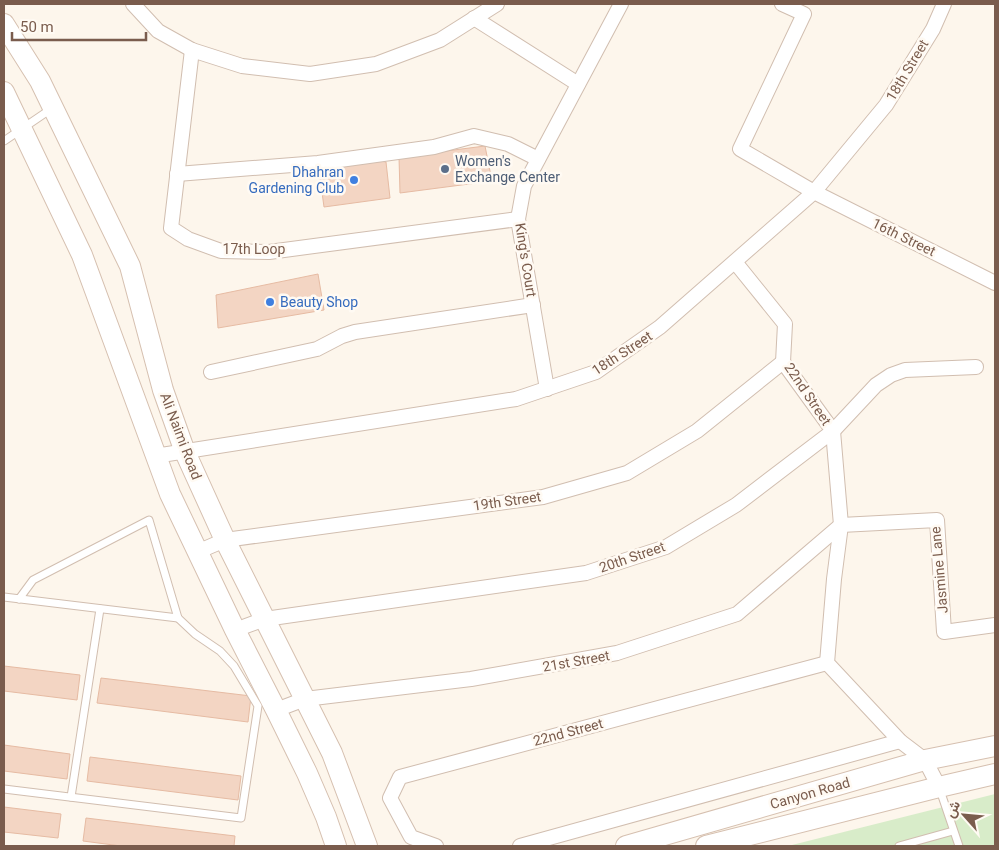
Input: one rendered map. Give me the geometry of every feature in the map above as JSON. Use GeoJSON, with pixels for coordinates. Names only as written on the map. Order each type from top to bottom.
{"type":"FeatureCollection","features":[{"type":"Feature","properties":{"kind":"main road","name":"Ali Naimi Road"},"geometry":{"type":"LineString","coordinates":[[4,24],[40,81],[130,266],[163,390],[185,452],[225,540],[332,753],[367,846]]}},
{"type":"Feature","properties":{"kind":"main road"},"geometry":{"type":"LineString","coordinates":[[4,92],[82,254],[170,494],[235,630],[307,773],[336,846]]}},
{"type":"Feature","properties":{"kind":"main road","name":"Canyon Road"},"geometry":{"type":"LineString","coordinates":[[626,846],[925,760],[995,746]]}},
{"type":"Feature","properties":{"kind":"main road","name":"Canyon Road"},"geometry":{"type":"LineString","coordinates":[[706,846],[995,774]]}},
{"type":"Feature","properties":{"kind":"street"},"geometry":{"type":"LineString","coordinates":[[133,4],[158,30],[192,50],[242,66],[310,74],[376,64],[440,40],[497,4]]}},
{"type":"Feature","properties":{"kind":"street","name":"King's Court"},"geometry":{"type":"LineString","coordinates":[[547,389],[518,219],[524,186],[621,4]]}},
{"type":"Feature","properties":{"kind":"street"},"geometry":{"type":"LineString","coordinates":[[782,4],[804,14],[740,149],[814,192]]}},
{"type":"Feature","properties":{"kind":"street","name":"18th Street"},"geometry":{"type":"LineString","coordinates":[[155,456],[516,398],[596,372],[660,328],[814,192],[886,105],[933,29],[944,4]]}},
{"type":"Feature","properties":{"kind":"street"},"geometry":{"type":"LineString","coordinates":[[474,18],[578,84]]}},
{"type":"Feature","properties":{"kind":"street","name":"17th Loop"},"geometry":{"type":"LineString","coordinates":[[192,50],[171,228],[188,239],[221,251],[269,252],[518,219]]}},
{"type":"Feature","properties":{"kind":"street"},"geometry":{"type":"LineString","coordinates":[[177,174],[318,163],[434,147],[474,136],[508,144],[538,159]]}},
{"type":"Feature","properties":{"kind":"street","name":"16th Street"},"geometry":{"type":"LineString","coordinates":[[814,192],[995,282]]}},
{"type":"Feature","properties":{"kind":"street","name":"22nd Street"},"geometry":{"type":"LineString","coordinates":[[436,846],[411,837],[390,798],[400,777],[827,663],[834,579],[841,525],[833,431],[784,362],[785,324],[735,262]]}},
{"type":"Feature","properties":{"kind":"street"},"geometry":{"type":"LineString","coordinates":[[211,372],[317,349],[342,336],[355,332],[533,304]]}},
{"type":"Feature","properties":{"kind":"street","name":"19th Street"},"geometry":{"type":"LineString","coordinates":[[197,552],[225,540],[543,497],[627,473],[697,432],[784,362]]}},
{"type":"Feature","properties":{"kind":"street","name":"20th Street"},"geometry":{"type":"LineString","coordinates":[[235,630],[264,619],[586,573],[666,547],[736,506],[833,431],[876,385],[891,375],[905,370],[976,367]]}},
{"type":"Feature","properties":{"kind":"street","name":"Jasmine Lane"},"geometry":{"type":"LineString","coordinates":[[841,525],[938,520],[944,632],[995,625]]}},
{"type":"Feature","properties":{"kind":"street","name":"21st Street"},"geometry":{"type":"LineString","coordinates":[[276,710],[305,699],[471,679],[617,653],[737,614],[841,525]]}},
{"type":"Feature","properties":{"kind":"street"},"geometry":{"type":"LineString","coordinates":[[827,663],[900,741],[925,760],[939,787]]}},
{"type":"Feature","properties":{"kind":"street"},"geometry":{"type":"LineString","coordinates":[[520,846],[900,741]]}},
{"type":"Feature","properties":{"kind":"lane"},"geometry":{"type":"LineString","coordinates":[[4,141],[53,108]]}},
{"type":"Feature","properties":{"kind":"lane"},"geometry":{"type":"LineString","coordinates":[[4,789],[241,818],[258,706],[234,666],[225,656],[195,634],[178,618],[149,520],[33,580],[19,599]]}},
{"type":"Feature","properties":{"kind":"lane"},"geometry":{"type":"LineString","coordinates":[[4,597],[178,618]]}},
{"type":"Feature","properties":{"kind":"lane"},"geometry":{"type":"LineString","coordinates":[[71,797],[100,609]]}},
{"type":"Feature","properties":{"kind":"lane"},"geometry":{"type":"LineString","coordinates":[[939,787],[959,846]]}},
{"type":"Feature","properties":{"kind":"lane"},"geometry":{"type":"LineString","coordinates":[[899,846],[954,831]]}},
{"type":"Feature","properties":{"kind":"green space"},"geometry":{"type":"Polygon","coordinates":[[[995,794],[995,846],[788,846],[995,794]]]}},
{"type":"Feature","properties":{"kind":"building","name":"Women's Exchange Center"},"geometry":{"type":"Polygon","coordinates":[[[485,146],[492,181],[400,193],[399,157],[485,146]]]}},
{"type":"Feature","properties":{"kind":"building","name":"Dhahran Gardening Club"},"geometry":{"type":"Polygon","coordinates":[[[360,157],[386,162],[390,198],[324,207],[318,163],[360,157]]]}},
{"type":"Feature","properties":{"kind":"building","name":"Beauty Shop"},"geometry":{"type":"Polygon","coordinates":[[[318,274],[324,310],[218,328],[216,295],[318,274]]]}},
{"type":"Feature","properties":{"kind":"building"},"geometry":{"type":"Polygon","coordinates":[[[4,666],[80,675],[77,700],[4,691],[4,666]]]}},
{"type":"Feature","properties":{"kind":"building"},"geometry":{"type":"Polygon","coordinates":[[[101,678],[251,696],[248,722],[97,703],[101,678]]]}},
{"type":"Feature","properties":{"kind":"building"},"geometry":{"type":"Polygon","coordinates":[[[4,745],[70,754],[67,779],[4,771],[4,745]]]}},
{"type":"Feature","properties":{"kind":"building"},"geometry":{"type":"Polygon","coordinates":[[[90,757],[241,776],[238,800],[87,781],[90,757]]]}},
{"type":"Feature","properties":{"kind":"building"},"geometry":{"type":"Polygon","coordinates":[[[4,807],[61,814],[58,838],[4,832],[4,807]]]}},
{"type":"Feature","properties":{"kind":"building"},"geometry":{"type":"Polygon","coordinates":[[[86,818],[235,836],[234,846],[121,846],[83,841],[86,818]]]}},
{"type":"Feature","properties":{"kind":"place","name":"Women's Exchange Center"},"geometry":{"type":"Point","coordinates":[445,169]}},
{"type":"Feature","properties":{"kind":"place","name":"Dhahran Gardening Club"},"geometry":{"type":"Point","coordinates":[354,180]}},
{"type":"Feature","properties":{"kind":"place","name":"Beauty Shop"},"geometry":{"type":"Point","coordinates":[270,302]}}]}
